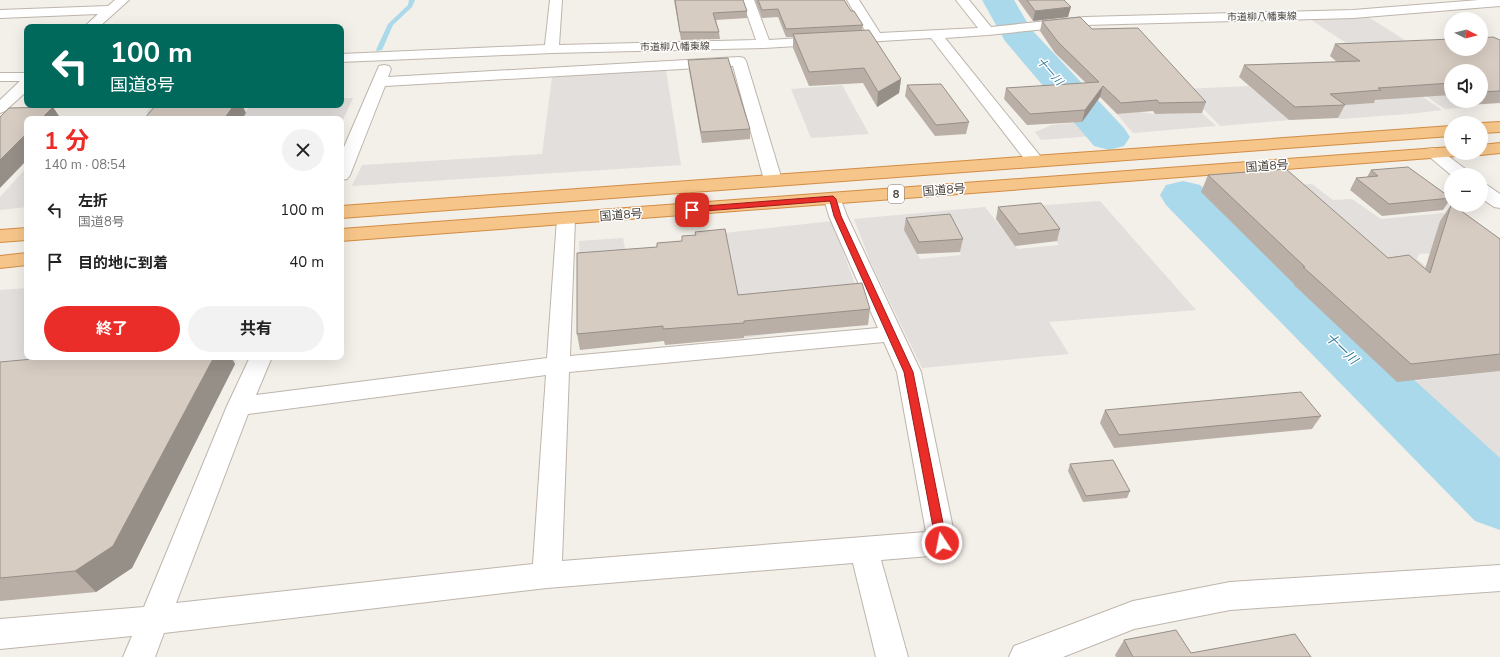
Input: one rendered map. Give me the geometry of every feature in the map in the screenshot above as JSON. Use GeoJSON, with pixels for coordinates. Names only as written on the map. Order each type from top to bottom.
{"type":"FeatureCollection","features":[{"type":"Feature","properties":{"kind":"highway"},"geometry":{"type":"LineString","coordinates":[[1488,128],[1500,127]]}},
{"type":"Feature","properties":{"kind":"highway","name":"国道8号"},"geometry":{"type":"LineString","coordinates":[[344,212],[1444,132]]}},
{"type":"Feature","properties":{"kind":"highway"},"geometry":{"type":"LineString","coordinates":[[1488,149],[1500,148]]}},
{"type":"Feature","properties":{"kind":"highway","name":"国道8号"},"geometry":{"type":"LineString","coordinates":[[344,235],[1444,152]]}},
{"type":"Feature","properties":{"kind":"highway"},"geometry":{"type":"LineString","coordinates":[[0,236],[24,234]]}},
{"type":"Feature","properties":{"kind":"highway"},"geometry":{"type":"LineString","coordinates":[[0,262],[24,259]]}},
{"type":"Feature","properties":{"kind":"street"},"geometry":{"type":"LineString","coordinates":[[94,24],[123,0]]}},
{"type":"Feature","properties":{"kind":"street"},"geometry":{"type":"LineString","coordinates":[[552,49],[556,0]]}},
{"type":"Feature","properties":{"kind":"street"},"geometry":{"type":"LineString","coordinates":[[748,0],[764,44]]}},
{"type":"Feature","properties":{"kind":"street"},"geometry":{"type":"LineString","coordinates":[[853,0],[876,37]]}},
{"type":"Feature","properties":{"kind":"street"},"geometry":{"type":"LineString","coordinates":[[962,0],[988,31]]}},
{"type":"Feature","properties":{"kind":"street","name":"市道柳八幡東線"},"geometry":{"type":"LineString","coordinates":[[344,58],[552,49],[764,44],[988,31],[1125,19],[1353,14],[1500,2]]}},
{"type":"Feature","properties":{"kind":"street"},"geometry":{"type":"LineString","coordinates":[[0,14],[110,10]]}},
{"type":"Feature","properties":{"kind":"street"},"geometry":{"type":"LineString","coordinates":[[935,34],[1035,161]]}},
{"type":"Feature","properties":{"kind":"street"},"geometry":{"type":"LineString","coordinates":[[344,168],[388,57]]}},
{"type":"Feature","properties":{"kind":"street"},"geometry":{"type":"LineString","coordinates":[[379,82],[740,61],[773,180]]}},
{"type":"Feature","properties":{"kind":"street"},"geometry":{"type":"LineString","coordinates":[[0,77],[24,77]]}},
{"type":"Feature","properties":{"kind":"street"},"geometry":{"type":"LineString","coordinates":[[0,108],[24,86]]}},
{"type":"Feature","properties":{"kind":"street"},"geometry":{"type":"LineString","coordinates":[[1433,153],[1453,168]]}},
{"type":"Feature","properties":{"kind":"street"},"geometry":{"type":"LineString","coordinates":[[1488,194],[1500,202]]}},
{"type":"Feature","properties":{"kind":"street"},"geometry":{"type":"LineString","coordinates":[[0,634],[154,620],[547,575],[942,543],[909,372],[890,334],[838,216],[833,199]]}},
{"type":"Feature","properties":{"kind":"street"},"geometry":{"type":"LineString","coordinates":[[547,575],[566,219]]}},
{"type":"Feature","properties":{"kind":"street"},"geometry":{"type":"LineString","coordinates":[[239,406],[559,365],[890,334]]}},
{"type":"Feature","properties":{"kind":"street"},"geometry":{"type":"LineString","coordinates":[[139,657],[239,406],[260,360]]}},
{"type":"Feature","properties":{"kind":"street"},"geometry":{"type":"LineString","coordinates":[[864,549],[892,657]]}},
{"type":"Feature","properties":{"kind":"street"},"geometry":{"type":"LineString","coordinates":[[1025,657],[1133,615],[1230,596],[1500,578]]}},
{"type":"Feature","properties":{"kind":"shaded area"},"geometry":{"type":"Polygon","coordinates":[[[1365,15],[1416,47],[1444,49],[1444,56],[1461,56],[1471,64],[1460,64],[1424,52],[1444,83],[1444,108],[1458,108],[1445,109],[1310,19],[1365,15]]]}},
{"type":"Feature","properties":{"kind":"shaded area"},"geometry":{"type":"Polygon","coordinates":[[[1382,69],[1442,110],[1409,114],[1405,111],[1408,114],[1340,119],[1318,100],[1348,98],[1357,104],[1373,103],[1371,101],[1387,99],[1382,69]]]}},
{"type":"Feature","properties":{"kind":"shaded area"},"geometry":{"type":"Polygon","coordinates":[[[666,70],[681,165],[352,186],[362,165],[542,154],[552,77],[666,70]]]}},
{"type":"Feature","properties":{"kind":"shaded area"},"geometry":{"type":"Polygon","coordinates":[[[842,85],[869,134],[811,138],[791,89],[842,85]]]}},
{"type":"Feature","properties":{"kind":"shaded area"},"geometry":{"type":"Polygon","coordinates":[[[1249,86],[1289,120],[1220,126],[1184,89],[1249,86]]]}},
{"type":"Feature","properties":{"kind":"shaded area"},"geometry":{"type":"Polygon","coordinates":[[[344,98],[353,98],[344,118],[344,116],[244,116],[248,108],[344,108],[344,98]]]}},
{"type":"Feature","properties":{"kind":"shaded area"},"geometry":{"type":"Polygon","coordinates":[[[149,108],[248,108],[146,113],[149,108]]]}},
{"type":"Feature","properties":{"kind":"shaded area"},"geometry":{"type":"Polygon","coordinates":[[[1140,112],[1155,114],[1202,113],[1216,126],[1133,133],[1117,114],[1140,112]]]}},
{"type":"Feature","properties":{"kind":"shaded area"},"geometry":{"type":"Polygon","coordinates":[[[1082,122],[1092,136],[1041,140],[1035,132],[1052,125],[1082,122]]]}},
{"type":"Feature","properties":{"kind":"shaded area"},"geometry":{"type":"Polygon","coordinates":[[[24,170],[24,207],[0,210],[0,197],[24,170]]]}},
{"type":"Feature","properties":{"kind":"shaded area"},"geometry":{"type":"Polygon","coordinates":[[[1312,184],[1333,200],[1352,199],[1381,219],[1443,213],[1490,250],[1419,254],[1417,259],[1500,328],[1397,273],[1294,285],[1254,244],[1277,186],[1312,184]]]}},
{"type":"Feature","properties":{"kind":"shaded area"},"geometry":{"type":"Polygon","coordinates":[[[1100,201],[1196,310],[1049,322],[1069,354],[922,368],[871,263],[854,219],[985,207],[1018,249],[1059,245],[1032,206],[1100,201]],[[948,226],[905,230],[920,259],[961,255],[948,226]]]}},
{"type":"Feature","properties":{"kind":"shaded area"},"geometry":{"type":"Polygon","coordinates":[[[832,221],[860,298],[783,332],[744,338],[724,233],[832,221]]]}},
{"type":"Feature","properties":{"kind":"shaded area"},"geometry":{"type":"Polygon","coordinates":[[[623,238],[628,265],[580,268],[579,241],[623,238]]]}},
{"type":"Feature","properties":{"kind":"shaded area"},"geometry":{"type":"Polygon","coordinates":[[[24,288],[24,360],[236,360],[235,364],[0,386],[0,290],[24,288]]]}},
{"type":"Feature","properties":{"kind":"shaded area"},"geometry":{"type":"Polygon","coordinates":[[[1500,371],[1500,475],[1397,383],[1500,371]]]}},
{"type":"Feature","properties":{"kind":"building"},"geometry":{"type":"Polygon","coordinates":[[[675,0],[743,0],[747,11],[713,13],[719,32],[680,32],[675,0]]]}},
{"type":"Feature","properties":{"kind":"building"},"geometry":{"type":"Polygon","coordinates":[[[758,0],[844,0],[851,11],[854,11],[863,25],[786,29],[778,9],[762,10],[758,0]]]}},
{"type":"Feature","properties":{"kind":"building"},"geometry":{"type":"Polygon","coordinates":[[[1027,0],[1064,0],[1071,7],[1035,11],[1027,0]]]}},
{"type":"Feature","properties":{"kind":"building"},"geometry":{"type":"Polygon","coordinates":[[[1080,17],[1092,29],[1138,28],[1206,102],[1159,103],[1157,100],[1121,103],[1103,86],[1085,110],[1030,114],[1006,88],[1099,82],[1058,42],[1042,21],[1080,17]]]}},
{"type":"Feature","properties":{"kind":"building"},"geometry":{"type":"Polygon","coordinates":[[[869,30],[901,79],[878,92],[864,68],[809,72],[793,34],[869,30]]]}},
{"type":"Feature","properties":{"kind":"building"},"geometry":{"type":"Polygon","coordinates":[[[1488,37],[1493,37],[1500,40],[1500,91],[1488,92],[1488,64],[1444,64],[1444,83],[1378,88],[1381,90],[1330,94],[1345,105],[1295,107],[1244,65],[1360,61],[1335,44],[1444,39],[1444,56],[1488,56],[1488,37]]]}},
{"type":"Feature","properties":{"kind":"building"},"geometry":{"type":"Polygon","coordinates":[[[728,58],[750,129],[701,132],[688,60],[728,58]]]}},
{"type":"Feature","properties":{"kind":"building"},"geometry":{"type":"Polygon","coordinates":[[[941,84],[969,122],[936,125],[907,85],[941,84]]]}},
{"type":"Feature","properties":{"kind":"building"},"geometry":{"type":"Polygon","coordinates":[[[9,108],[52,108],[44,116],[24,116],[24,136],[0,160],[0,117],[9,108]]]}},
{"type":"Feature","properties":{"kind":"building"},"geometry":{"type":"Polygon","coordinates":[[[153,108],[232,108],[226,116],[147,116],[153,108]]]}},
{"type":"Feature","properties":{"kind":"building"},"geometry":{"type":"Polygon","coordinates":[[[1408,167],[1444,193],[1444,199],[1389,204],[1356,178],[1378,176],[1371,170],[1408,167]]]}},
{"type":"Feature","properties":{"kind":"building"},"geometry":{"type":"Polygon","coordinates":[[[1286,169],[1388,258],[1409,255],[1430,273],[1449,212],[1463,212],[1500,239],[1500,354],[1411,364],[1303,267],[1305,267],[1208,175],[1286,169]]]}},
{"type":"Feature","properties":{"kind":"building"},"geometry":{"type":"Polygon","coordinates":[[[1041,203],[1060,229],[1019,234],[998,207],[1041,203]]]}},
{"type":"Feature","properties":{"kind":"building"},"geometry":{"type":"Polygon","coordinates":[[[950,214],[963,239],[919,242],[906,218],[950,214]]]}},
{"type":"Feature","properties":{"kind":"building"},"geometry":{"type":"Polygon","coordinates":[[[725,229],[738,295],[862,283],[870,309],[744,321],[744,323],[663,329],[663,326],[577,334],[577,253],[657,247],[657,243],[682,241],[682,236],[696,235],[695,232],[725,229]]]}},
{"type":"Feature","properties":{"kind":"building"},"geometry":{"type":"Polygon","coordinates":[[[24,360],[212,360],[113,546],[75,571],[0,578],[0,362],[24,360]]]}},
{"type":"Feature","properties":{"kind":"building"},"geometry":{"type":"Polygon","coordinates":[[[1301,392],[1321,416],[1119,435],[1105,410],[1301,392]]]}},
{"type":"Feature","properties":{"kind":"building"},"geometry":{"type":"Polygon","coordinates":[[[1113,460],[1130,491],[1086,496],[1070,464],[1113,460]]]}},
{"type":"Feature","properties":{"kind":"building"},"geometry":{"type":"Polygon","coordinates":[[[1176,630],[1191,653],[1295,634],[1311,657],[1133,657],[1124,640],[1176,630]]]}},
{"type":"Feature","properties":{"kind":"waterway"},"geometry":{"type":"LineString","coordinates":[[379,50],[391,24],[410,6],[412,0]]}},
{"type":"Feature","properties":{"kind":"waterway","name":"十一川"},"geometry":{"type":"LineString","coordinates":[[998,0],[1017,34],[1109,137]]}},
{"type":"Feature","properties":{"kind":"waterway","name":"十一川"},"geometry":{"type":"LineString","coordinates":[[1183,195],[1500,501]]}},
{"type":"Feature","properties":{"kind":"route"},"geometry":{"type":"LineString","coordinates":[[692,210],[833,199],[838,216],[890,334],[909,372],[942,543]]}}]}
